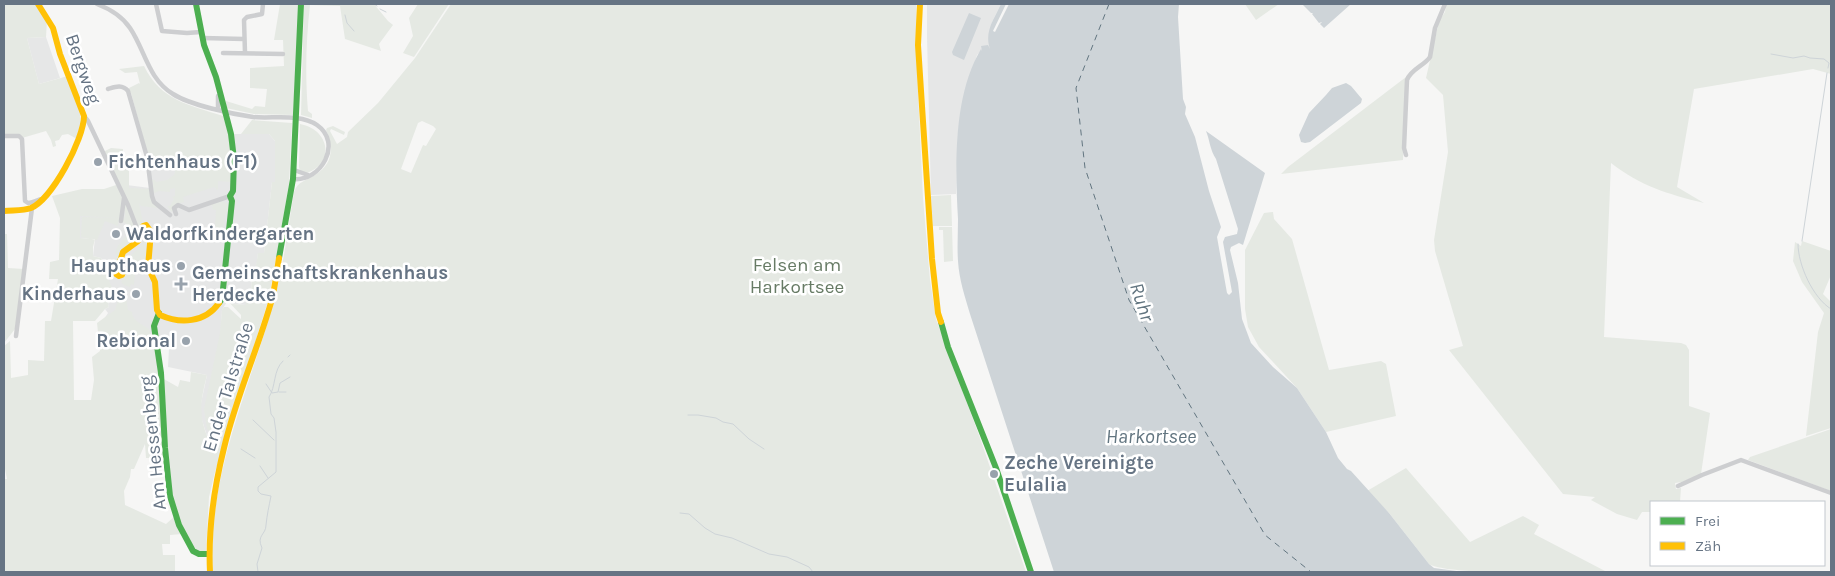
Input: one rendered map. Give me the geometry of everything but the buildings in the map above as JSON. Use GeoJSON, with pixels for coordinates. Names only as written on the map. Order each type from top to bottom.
{"type":"FeatureCollection","features":[{"type":"Feature","properties":{"kind":"main road","name":"Bergweg"},"geometry":{"type":"LineString","coordinates":[[4,211],[32,208],[45,199],[80,139],[83,126],[84,116],[60,54],[53,28],[38,4]]}},
{"type":"Feature","properties":{"kind":"main road"},"geometry":{"type":"LineString","coordinates":[[159,313],[167,318],[194,321],[208,314],[220,304],[222,299],[232,201],[230,196],[233,191],[234,159],[232,134],[221,110],[219,94],[202,35],[196,4]]}},
{"type":"Feature","properties":{"kind":"main road","name":"Ender Talstraße"},"geometry":{"type":"LineString","coordinates":[[210,572],[209,554],[218,473],[224,446],[272,298],[293,179],[301,4]]}},
{"type":"Feature","properties":{"kind":"main road"},"geometry":{"type":"LineString","coordinates":[[920,4],[918,54],[932,259],[938,313],[948,347],[996,468],[1030,572]]}},
{"type":"Feature","properties":{"kind":"main road","name":"Am Hessenberg"},"geometry":{"type":"LineString","coordinates":[[120,266],[123,252],[137,242],[143,226],[146,225],[150,232],[148,266],[155,282],[159,313],[154,326],[161,373],[170,496],[179,525],[193,551],[199,554],[209,554]]}},
{"type":"Feature","properties":{"kind":"street"},"geometry":{"type":"LineString","coordinates":[[97,4],[121,17],[130,28],[151,72],[161,85],[173,94],[190,103],[221,110],[254,117],[306,120],[318,125],[324,132],[328,144],[325,162],[320,169],[303,178],[293,179]]}},
{"type":"Feature","properties":{"kind":"street"},"geometry":{"type":"LineString","coordinates":[[156,4],[162,31],[244,38]]}},
{"type":"Feature","properties":{"kind":"street"},"geometry":{"type":"LineString","coordinates":[[245,53],[244,20],[247,17],[262,14],[263,4]]}},
{"type":"Feature","properties":{"kind":"street"},"geometry":{"type":"LineString","coordinates":[[1406,155],[1404,148],[1408,77],[1430,56],[1435,28],[1445,4]]}},
{"type":"Feature","properties":{"kind":"street"},"geometry":{"type":"LineString","coordinates":[[223,53],[283,54]]}},
{"type":"Feature","properties":{"kind":"street"},"geometry":{"type":"LineString","coordinates":[[108,90],[120,86],[128,91],[147,157],[154,202],[170,215],[186,213],[187,210],[230,196]]}},
{"type":"Feature","properties":{"kind":"street"},"geometry":{"type":"LineString","coordinates":[[84,116],[124,198],[140,237]]}},
{"type":"Feature","properties":{"kind":"street"},"geometry":{"type":"LineString","coordinates":[[4,136],[19,136],[22,139],[26,201],[34,203],[38,199],[45,199]]}},
{"type":"Feature","properties":{"kind":"street"},"geometry":{"type":"LineString","coordinates":[[294,170],[308,175]]}},
{"type":"Feature","properties":{"kind":"street"},"geometry":{"type":"LineString","coordinates":[[120,221],[124,198]]}},
{"type":"Feature","properties":{"kind":"street"},"geometry":{"type":"LineString","coordinates":[[176,214],[174,208],[178,205],[187,210]]}},
{"type":"Feature","properties":{"kind":"street"},"geometry":{"type":"LineString","coordinates":[[16,336],[32,208]]}},
{"type":"Feature","properties":{"kind":"street"},"geometry":{"type":"LineString","coordinates":[[167,209],[170,215]]}},
{"type":"Feature","properties":{"kind":"street"},"geometry":{"type":"LineString","coordinates":[[1678,486],[1741,460],[1831,493]]}},
{"type":"Feature","properties":{"kind":"shaded area"},"geometry":{"type":"Polygon","coordinates":[[[927,4],[1001,4],[992,22],[991,49],[981,51],[977,55],[964,98],[958,133],[956,194],[931,195],[927,4]]]}},
{"type":"Feature","properties":{"kind":"shaded area"},"geometry":{"type":"Polygon","coordinates":[[[46,37],[60,78],[39,84],[27,38],[46,37]]]}},
{"type":"Feature","properties":{"kind":"shaded area","name":"Gemeinschaftskrankenhaus Herdecke"},"geometry":{"type":"Polygon","coordinates":[[[229,134],[269,134],[275,141],[275,182],[272,182],[264,254],[258,253],[256,270],[254,278],[252,278],[250,303],[246,305],[232,304],[228,300],[222,310],[215,440],[207,436],[201,417],[200,408],[207,375],[168,367],[169,348],[152,347],[104,319],[108,313],[105,309],[109,307],[112,288],[105,274],[101,258],[93,256],[95,239],[80,238],[80,216],[119,184],[150,188],[146,146],[229,134]]]}},
{"type":"Feature","properties":{"kind":"green space"},"geometry":{"type":"Polygon","coordinates":[[[4,4],[37,4],[47,20],[46,37],[27,38],[39,84],[68,76],[80,114],[77,139],[68,134],[62,135],[59,140],[55,141],[56,146],[53,147],[46,131],[22,138],[4,134],[4,4]]]}},
{"type":"Feature","properties":{"kind":"green space"},"geometry":{"type":"Polygon","coordinates":[[[280,4],[299,4],[293,115],[254,114],[226,108],[226,101],[252,109],[255,106],[265,107],[267,89],[250,88],[250,68],[284,66],[283,40],[274,40],[280,4]]]}},
{"type":"Feature","properties":{"kind":"green space"},"geometry":{"type":"Polygon","coordinates":[[[304,4],[374,4],[393,25],[379,44],[381,51],[345,39],[340,6],[310,5],[306,84],[308,111],[312,114],[312,118],[301,115],[304,4]]]}},
{"type":"Feature","properties":{"kind":"green space"},"geometry":{"type":"Polygon","coordinates":[[[418,4],[449,4],[414,57],[403,53],[413,36],[409,18],[418,4]]]}},
{"type":"Feature","properties":{"kind":"green space","name":"Felsen am Harkortsee"},"geometry":{"type":"Polygon","coordinates":[[[451,4],[916,4],[923,198],[930,280],[936,319],[980,438],[1026,572],[213,572],[216,502],[223,468],[277,287],[294,192],[300,183],[321,171],[328,161],[331,149],[327,128],[333,126],[345,132],[344,135],[331,129],[330,131],[337,144],[347,137],[348,132],[378,103],[415,58],[451,4]],[[422,121],[418,123],[401,169],[411,173],[423,145],[426,146],[436,129],[422,121]]]}},
{"type":"Feature","properties":{"kind":"green space"},"geometry":{"type":"Polygon","coordinates":[[[1245,4],[1258,5],[1279,4],[1256,20],[1245,4]]]}},
{"type":"Feature","properties":{"kind":"green space"},"geometry":{"type":"Polygon","coordinates":[[[1446,4],[1831,4],[1831,74],[1813,69],[1694,89],[1677,187],[1704,203],[1655,188],[1633,178],[1611,163],[1604,337],[1681,343],[1686,345],[1689,350],[1689,406],[1710,413],[1701,474],[1675,483],[1676,489],[1681,488],[1680,501],[1650,501],[1650,512],[1642,512],[1637,520],[1617,514],[1591,500],[1595,497],[1563,494],[1449,350],[1463,346],[1435,251],[1434,240],[1448,152],[1443,95],[1426,78],[1439,21],[1445,12],[1446,4]]]}},
{"type":"Feature","properties":{"kind":"green space"},"geometry":{"type":"Polygon","coordinates":[[[144,66],[151,78],[168,94],[188,105],[223,116],[228,132],[231,182],[218,181],[218,190],[214,187],[183,197],[184,202],[177,204],[172,212],[167,206],[170,206],[174,199],[172,197],[175,196],[175,188],[170,189],[170,192],[159,191],[154,193],[152,180],[156,182],[167,180],[175,172],[171,163],[167,165],[166,163],[150,163],[131,93],[127,89],[140,84],[137,72],[125,73],[119,69],[144,66]]]}},
{"type":"Feature","properties":{"kind":"green space"},"geometry":{"type":"Polygon","coordinates":[[[1406,77],[1403,160],[1281,174],[1288,167],[1406,77]]]}},
{"type":"Feature","properties":{"kind":"green space"},"geometry":{"type":"Polygon","coordinates":[[[252,120],[292,123],[289,184],[269,298],[215,472],[209,497],[206,552],[199,553],[183,533],[171,495],[162,378],[178,387],[180,380],[190,382],[191,372],[207,375],[201,413],[207,436],[215,440],[216,437],[207,429],[204,409],[220,333],[222,310],[224,307],[228,307],[241,319],[241,315],[227,300],[233,301],[233,304],[246,305],[246,302],[250,302],[252,278],[254,278],[258,253],[264,253],[272,182],[275,182],[275,141],[269,134],[241,134],[252,120]]]}},
{"type":"Feature","properties":{"kind":"green space"},"geometry":{"type":"Polygon","coordinates":[[[300,124],[310,127],[317,132],[323,139],[325,147],[322,162],[307,173],[300,171],[299,167],[300,124]]]}},
{"type":"Feature","properties":{"kind":"green space"},"geometry":{"type":"Polygon","coordinates":[[[111,148],[123,149],[123,167],[129,171],[129,188],[150,189],[158,208],[141,206],[139,203],[143,223],[140,234],[103,152],[111,148]]]}},
{"type":"Feature","properties":{"kind":"green space"},"geometry":{"type":"Polygon","coordinates":[[[116,185],[123,199],[120,218],[80,216],[80,238],[95,239],[93,256],[101,258],[112,287],[109,307],[95,321],[73,321],[74,400],[91,400],[94,380],[92,357],[100,351],[97,323],[115,310],[121,290],[125,291],[128,310],[132,312],[136,320],[149,329],[152,347],[156,347],[165,458],[146,458],[145,444],[134,469],[131,469],[124,491],[125,505],[166,524],[175,516],[182,534],[170,535],[170,544],[162,544],[163,555],[175,555],[175,572],[4,572],[4,474],[5,479],[7,479],[4,464],[4,346],[10,341],[11,378],[28,375],[28,360],[44,361],[45,321],[51,321],[58,279],[49,279],[50,262],[59,260],[60,218],[52,196],[82,189],[104,189],[116,185]]]}},
{"type":"Feature","properties":{"kind":"green space"},"geometry":{"type":"Polygon","coordinates":[[[951,195],[952,226],[933,226],[931,196],[951,195]]]}},
{"type":"Feature","properties":{"kind":"green space"},"geometry":{"type":"Polygon","coordinates":[[[222,201],[228,204],[228,212],[225,214],[223,229],[214,235],[212,234],[211,227],[215,227],[216,210],[212,209],[213,206],[210,205],[222,201]]]}},
{"type":"Feature","properties":{"kind":"green space"},"geometry":{"type":"Polygon","coordinates":[[[126,203],[137,232],[137,238],[116,263],[117,247],[126,236],[126,223],[122,222],[125,216],[124,205],[126,203]]]}},
{"type":"Feature","properties":{"kind":"green space"},"geometry":{"type":"Polygon","coordinates":[[[1273,212],[1274,219],[1292,239],[1329,370],[1381,361],[1386,364],[1396,416],[1326,432],[1297,388],[1259,347],[1248,327],[1245,309],[1245,250],[1264,213],[1273,212]]]}},
{"type":"Feature","properties":{"kind":"green space"},"geometry":{"type":"Polygon","coordinates":[[[82,217],[119,218],[118,226],[105,221],[97,240],[81,237],[82,217]]]}},
{"type":"Feature","properties":{"kind":"green space"},"geometry":{"type":"Polygon","coordinates":[[[939,227],[952,227],[953,261],[944,262],[943,230],[939,230],[939,227]]]}},
{"type":"Feature","properties":{"kind":"green space"},"geometry":{"type":"Polygon","coordinates":[[[145,228],[149,231],[148,270],[135,274],[134,285],[131,284],[130,287],[121,282],[126,273],[126,261],[142,244],[145,228]]]}},
{"type":"Feature","properties":{"kind":"green space"},"geometry":{"type":"Polygon","coordinates":[[[4,234],[7,234],[8,268],[24,269],[15,329],[4,343],[4,234]]]}},
{"type":"Feature","properties":{"kind":"green space"},"geometry":{"type":"Polygon","coordinates":[[[1802,241],[1831,251],[1831,275],[1823,294],[1831,302],[1831,428],[1806,436],[1818,332],[1824,313],[1802,282],[1793,261],[1795,242],[1801,246],[1802,241]]]}},
{"type":"Feature","properties":{"kind":"green space"},"geometry":{"type":"Polygon","coordinates":[[[1831,429],[1831,491],[1748,460],[1750,457],[1831,429]]]}},
{"type":"Feature","properties":{"kind":"green space"},"geometry":{"type":"Polygon","coordinates":[[[1406,468],[1470,542],[1523,516],[1539,525],[1534,534],[1607,572],[1486,572],[1441,568],[1429,564],[1389,513],[1367,491],[1406,468]]]}},
{"type":"Feature","properties":{"kind":"water","name":"Harkortsee"},"geometry":{"type":"Polygon","coordinates":[[[1001,4],[1006,4],[993,31],[995,32],[1009,4],[1179,4],[1178,17],[1183,99],[1186,107],[1185,114],[1195,137],[1209,191],[1221,227],[1217,237],[1227,293],[1229,295],[1232,292],[1223,242],[1225,237],[1237,234],[1238,229],[1206,131],[1265,173],[1243,245],[1239,243],[1231,247],[1230,250],[1238,283],[1242,319],[1251,343],[1273,367],[1297,388],[1326,432],[1338,458],[1389,513],[1429,564],[1434,568],[1464,572],[1054,572],[970,314],[962,288],[959,268],[956,177],[961,109],[965,88],[981,49],[982,51],[981,46],[988,45],[990,49],[988,43],[989,31],[1001,4]]]}},
{"type":"Feature","properties":{"kind":"water"},"geometry":{"type":"Polygon","coordinates":[[[1304,4],[1351,4],[1324,28],[1320,24],[1322,22],[1319,23],[1304,4]]]}},
{"type":"Feature","properties":{"kind":"water"},"geometry":{"type":"Polygon","coordinates":[[[969,13],[981,18],[964,60],[953,55],[952,52],[969,13]]]}},
{"type":"Feature","properties":{"kind":"water"},"geometry":{"type":"Polygon","coordinates":[[[1346,83],[1362,99],[1361,103],[1310,142],[1301,142],[1299,135],[1309,113],[1332,88],[1346,83]]]}},
{"type":"Feature","properties":{"kind":"waterway"},"geometry":{"type":"LineString","coordinates":[[380,9],[386,12]]}},
{"type":"Feature","properties":{"kind":"waterway"},"geometry":{"type":"LineString","coordinates":[[345,15],[347,23],[354,31]]}},
{"type":"Feature","properties":{"kind":"waterway"},"geometry":{"type":"LineString","coordinates":[[1771,54],[1793,58],[1804,56],[1824,59],[1829,63],[1828,68]]}},
{"type":"Feature","properties":{"kind":"waterway"},"geometry":{"type":"LineString","coordinates":[[1802,241],[1827,73]]}},
{"type":"Feature","properties":{"kind":"waterway"},"geometry":{"type":"LineString","coordinates":[[1798,244],[1801,261],[1808,280],[1818,297],[1831,309]]}},
{"type":"Feature","properties":{"kind":"waterway"},"geometry":{"type":"LineString","coordinates":[[258,572],[257,564],[262,548],[260,540],[266,528],[271,496],[261,494],[258,491],[258,487],[276,472],[276,432],[269,397],[278,369],[283,361]]}},
{"type":"Feature","properties":{"kind":"waterway"},"geometry":{"type":"LineString","coordinates":[[266,384],[272,393],[278,392],[280,383],[290,377]]}},
{"type":"Feature","properties":{"kind":"waterway"},"geometry":{"type":"LineString","coordinates":[[279,392],[286,392]]}},
{"type":"Feature","properties":{"kind":"waterway"},"geometry":{"type":"LineString","coordinates":[[688,415],[716,418],[733,424],[749,439],[764,449]]}},
{"type":"Feature","properties":{"kind":"waterway"},"geometry":{"type":"LineString","coordinates":[[253,420],[274,440]]}},
{"type":"Feature","properties":{"kind":"waterway"},"geometry":{"type":"LineString","coordinates":[[241,449],[255,458]]}},
{"type":"Feature","properties":{"kind":"waterway"},"geometry":{"type":"LineString","coordinates":[[260,466],[268,478]]}},
{"type":"Feature","properties":{"kind":"waterway"},"geometry":{"type":"LineString","coordinates":[[680,513],[689,514],[715,534],[732,538],[769,554],[787,557],[809,567],[813,572]]}},
{"type":"Feature","properties":{"kind":"ferry route"},"geometry":{"type":"LineString","coordinates":[[1109,4],[1076,88],[1085,168],[1129,300],[1265,535],[1311,572]]}},
{"type":"Feature","properties":{"kind":"traffic: fast"},"geometry":{"type":"LineString","coordinates":[[196,4],[204,45],[216,77],[231,134],[234,159],[233,191],[230,196],[232,201],[222,299],[219,303]]}},
{"type":"Feature","properties":{"kind":"traffic: fast"},"geometry":{"type":"LineString","coordinates":[[279,258],[293,179],[301,4]]}},
{"type":"Feature","properties":{"kind":"traffic: fast"},"geometry":{"type":"LineString","coordinates":[[159,313],[154,326],[161,373],[170,496],[179,525],[193,551],[199,554],[209,554]]}},
{"type":"Feature","properties":{"kind":"traffic: fast"},"geometry":{"type":"LineString","coordinates":[[941,322],[948,347],[996,468],[1031,572]]}},
{"type":"Feature","properties":{"kind":"traffic: slow"},"geometry":{"type":"LineString","coordinates":[[4,211],[31,208],[48,193],[73,153],[83,126],[84,116],[60,54],[53,28],[38,4]]}},
{"type":"Feature","properties":{"kind":"traffic: slow"},"geometry":{"type":"LineString","coordinates":[[920,4],[918,45],[932,259],[938,313],[941,322]]}},
{"type":"Feature","properties":{"kind":"traffic: slow"},"geometry":{"type":"LineString","coordinates":[[120,266],[123,271],[122,275],[119,276],[116,274],[123,252],[138,241],[143,226],[146,225],[151,232],[148,267],[155,282],[157,310],[160,315],[176,320],[192,320],[207,315],[219,303]]}},
{"type":"Feature","properties":{"kind":"traffic: slow"},"geometry":{"type":"LineString","coordinates":[[210,572],[211,525],[220,463],[235,410],[272,299],[279,258]]}},
{"type":"Feature","properties":{"kind":"place","name":"Fichtenhaus (F1)"},"geometry":{"type":"Point","coordinates":[98,162]}},
{"type":"Feature","properties":{"kind":"place","name":"Waldorfkindergarten"},"geometry":{"type":"Point","coordinates":[116,234]}},
{"type":"Feature","properties":{"kind":"place","name":"Haupthaus"},"geometry":{"type":"Point","coordinates":[181,266]}},
{"type":"Feature","properties":{"kind":"place","name":"Gemeinschaftskrankenhaus Herdecke"},"geometry":{"type":"Point","coordinates":[181,284]}},
{"type":"Feature","properties":{"kind":"place","name":"Kinderhaus"},"geometry":{"type":"Point","coordinates":[136,294]}},
{"type":"Feature","properties":{"kind":"place","name":"Rebional"},"geometry":{"type":"Point","coordinates":[186,341]}},
{"type":"Feature","properties":{"kind":"place","name":"Zeche Vereinigte Eulalia"},"geometry":{"type":"Point","coordinates":[994,474]}},
{"type":"Feature","properties":{"kind":"water label","name":"Ruhr"},"geometry":{"type":"Point","coordinates":[1142,302]}}]}
